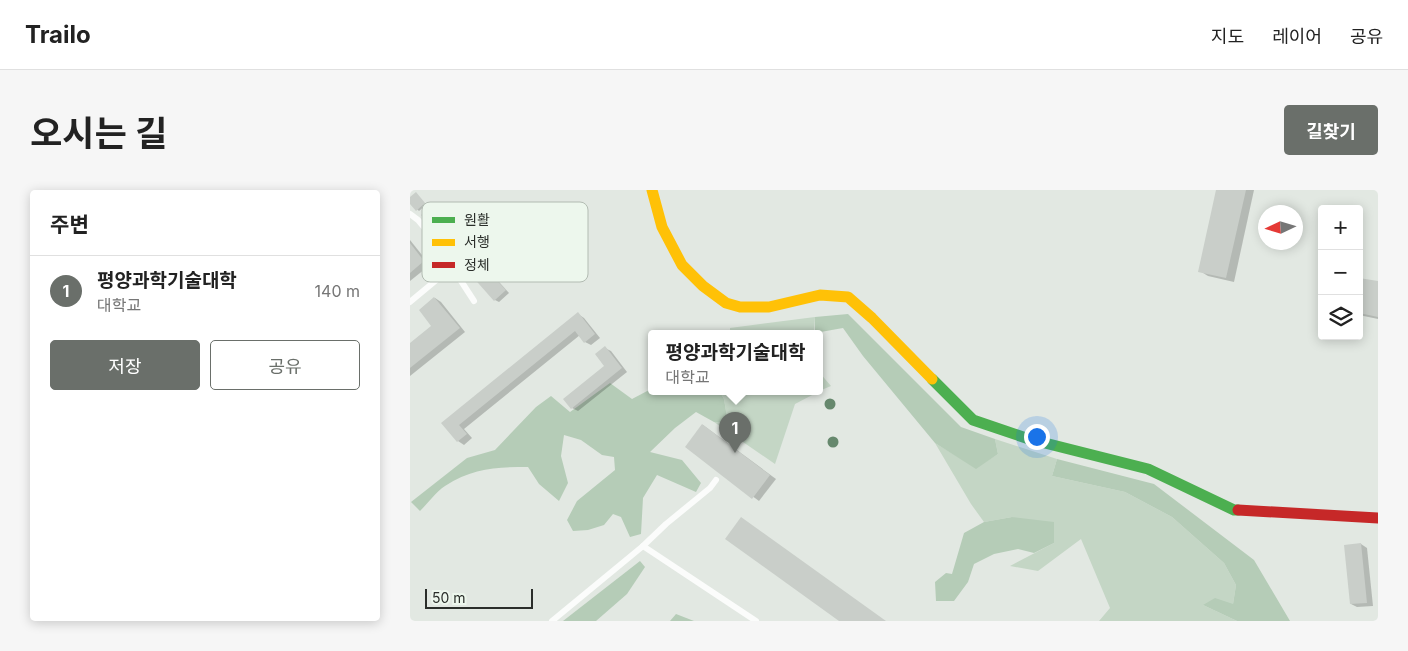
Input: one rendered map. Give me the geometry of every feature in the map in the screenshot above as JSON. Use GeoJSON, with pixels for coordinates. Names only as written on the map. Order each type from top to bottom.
{"type":"FeatureCollection","features":[{"type":"Feature","properties":{"kind":"street"},"geometry":{"type":"LineString","coordinates":[[652,190],[662,227],[682,265],[703,286],[726,303],[740,307],[769,307],[820,296],[848,297],[872,318],[973,420],[1029,439],[1148,470],[1234,510],[1378,518]]}},
{"type":"Feature","properties":{"kind":"lane"},"geometry":{"type":"LineString","coordinates":[[410,214],[422,225]]}},
{"type":"Feature","properties":{"kind":"lane"},"geometry":{"type":"LineString","coordinates":[[410,302],[434,282]]}},
{"type":"Feature","properties":{"kind":"lane"},"geometry":{"type":"LineString","coordinates":[[462,282],[474,301]]}},
{"type":"Feature","properties":{"kind":"lane"},"geometry":{"type":"LineString","coordinates":[[552,621],[643,546],[666,524],[710,488],[716,480]]}},
{"type":"Feature","properties":{"kind":"lane"},"geometry":{"type":"LineString","coordinates":[[643,546],[756,621]]}},
{"type":"Feature","properties":{"kind":"green space"},"geometry":{"type":"Polygon","coordinates":[[[848,314],[961,427],[995,439],[998,454],[976,469],[935,443],[863,356],[843,328],[823,332],[823,330],[815,330],[815,317],[848,314]]]}},
{"type":"Feature","properties":{"kind":"green space"},"geometry":{"type":"Polygon","coordinates":[[[815,317],[814,330],[730,330],[730,328],[815,317]]]}},
{"type":"Feature","properties":{"kind":"green space"},"geometry":{"type":"Polygon","coordinates":[[[823,377],[831,386],[823,389],[823,377]]]}},
{"type":"Feature","properties":{"kind":"green space"},"geometry":{"type":"Polygon","coordinates":[[[610,383],[632,399],[648,391],[648,395],[722,395],[728,423],[714,422],[696,412],[675,428],[650,452],[682,460],[701,483],[696,492],[657,475],[643,498],[641,534],[630,537],[621,517],[613,514],[604,525],[588,530],[573,531],[567,520],[577,501],[615,470],[614,457],[602,455],[581,440],[564,435],[561,456],[568,483],[559,501],[539,484],[528,467],[516,467],[495,468],[465,475],[442,488],[420,511],[411,502],[467,458],[495,450],[536,407],[551,396],[570,412],[610,383]]]}},
{"type":"Feature","properties":{"kind":"green space"},"geometry":{"type":"Polygon","coordinates":[[[722,395],[812,395],[795,404],[775,464],[714,422],[728,423],[722,395]]]}},
{"type":"Feature","properties":{"kind":"green space"},"geometry":{"type":"Polygon","coordinates":[[[995,439],[1057,459],[1052,476],[1125,492],[1172,517],[1224,563],[1236,585],[1233,604],[1203,605],[1237,621],[1099,621],[1110,608],[1081,539],[1038,571],[1010,566],[1054,543],[1012,517],[984,522],[971,504],[935,443],[976,468],[998,454],[995,439]]]}},
{"type":"Feature","properties":{"kind":"green space"},"geometry":{"type":"Polygon","coordinates":[[[1057,459],[1154,484],[1254,560],[1290,621],[1237,621],[1203,605],[1215,598],[1233,604],[1236,585],[1224,563],[1172,517],[1125,492],[1052,476],[1057,459]]]}},
{"type":"Feature","properties":{"kind":"green space"},"geometry":{"type":"Polygon","coordinates":[[[1012,517],[1054,522],[1054,543],[1034,553],[1018,549],[994,554],[974,564],[968,582],[954,601],[936,601],[935,582],[946,573],[952,574],[964,533],[984,522],[1012,517]]]}},
{"type":"Feature","properties":{"kind":"green space"},"geometry":{"type":"Polygon","coordinates":[[[640,561],[645,567],[627,594],[596,621],[563,621],[640,561]]]}},
{"type":"Feature","properties":{"kind":"green space"},"geometry":{"type":"Polygon","coordinates":[[[676,614],[694,621],[670,621],[676,614]]]}},
{"type":"Feature","properties":{"kind":"building"},"geometry":{"type":"Polygon","coordinates":[[[1216,190],[1246,190],[1226,278],[1198,272],[1216,190]]]}},
{"type":"Feature","properties":{"kind":"building"},"geometry":{"type":"Polygon","coordinates":[[[416,192],[424,202],[422,202],[422,206],[416,211],[410,204],[410,197],[416,192]]]}},
{"type":"Feature","properties":{"kind":"building"},"geometry":{"type":"Polygon","coordinates":[[[410,243],[422,258],[422,263],[410,273],[410,243]]]}},
{"type":"Feature","properties":{"kind":"building"},"geometry":{"type":"Polygon","coordinates":[[[1363,279],[1378,281],[1378,317],[1363,314],[1363,279]]]}},
{"type":"Feature","properties":{"kind":"building"},"geometry":{"type":"Polygon","coordinates":[[[477,282],[498,282],[506,290],[494,301],[477,282]]]}},
{"type":"Feature","properties":{"kind":"building"},"geometry":{"type":"Polygon","coordinates":[[[434,297],[460,328],[410,368],[410,343],[431,326],[419,310],[434,297]]]}},
{"type":"Feature","properties":{"kind":"building"},"geometry":{"type":"Polygon","coordinates":[[[578,312],[595,334],[584,343],[575,331],[459,425],[467,434],[457,442],[441,423],[578,312]]]}},
{"type":"Feature","properties":{"kind":"building"},"geometry":{"type":"Polygon","coordinates":[[[605,346],[622,368],[571,409],[563,399],[604,366],[595,354],[605,346]]]}},
{"type":"Feature","properties":{"kind":"building"},"geometry":{"type":"Polygon","coordinates":[[[702,424],[770,475],[752,499],[685,447],[702,424]]]}},
{"type":"Feature","properties":{"kind":"building"},"geometry":{"type":"Polygon","coordinates":[[[741,517],[886,621],[839,621],[725,539],[741,517]]]}},
{"type":"Feature","properties":{"kind":"building"},"geometry":{"type":"Polygon","coordinates":[[[1361,543],[1367,603],[1350,604],[1344,545],[1361,543]]]}},
{"type":"Feature","properties":{"kind":"traffic: fast"},"geometry":{"type":"LineString","coordinates":[[932,379],[973,420],[1029,439],[1148,469],[1234,510],[1238,510]]}},
{"type":"Feature","properties":{"kind":"traffic: slow"},"geometry":{"type":"LineString","coordinates":[[652,190],[662,227],[682,265],[703,286],[726,303],[740,307],[769,307],[820,295],[848,297],[872,318],[932,379]]}},
{"type":"Feature","properties":{"kind":"traffic: jam"},"geometry":{"type":"LineString","coordinates":[[1238,510],[1378,518]]}},
{"type":"Feature","properties":{"kind":"place","name":"평양과학기술대학"},"geometry":{"type":"Point","coordinates":[735,453]}}]}
